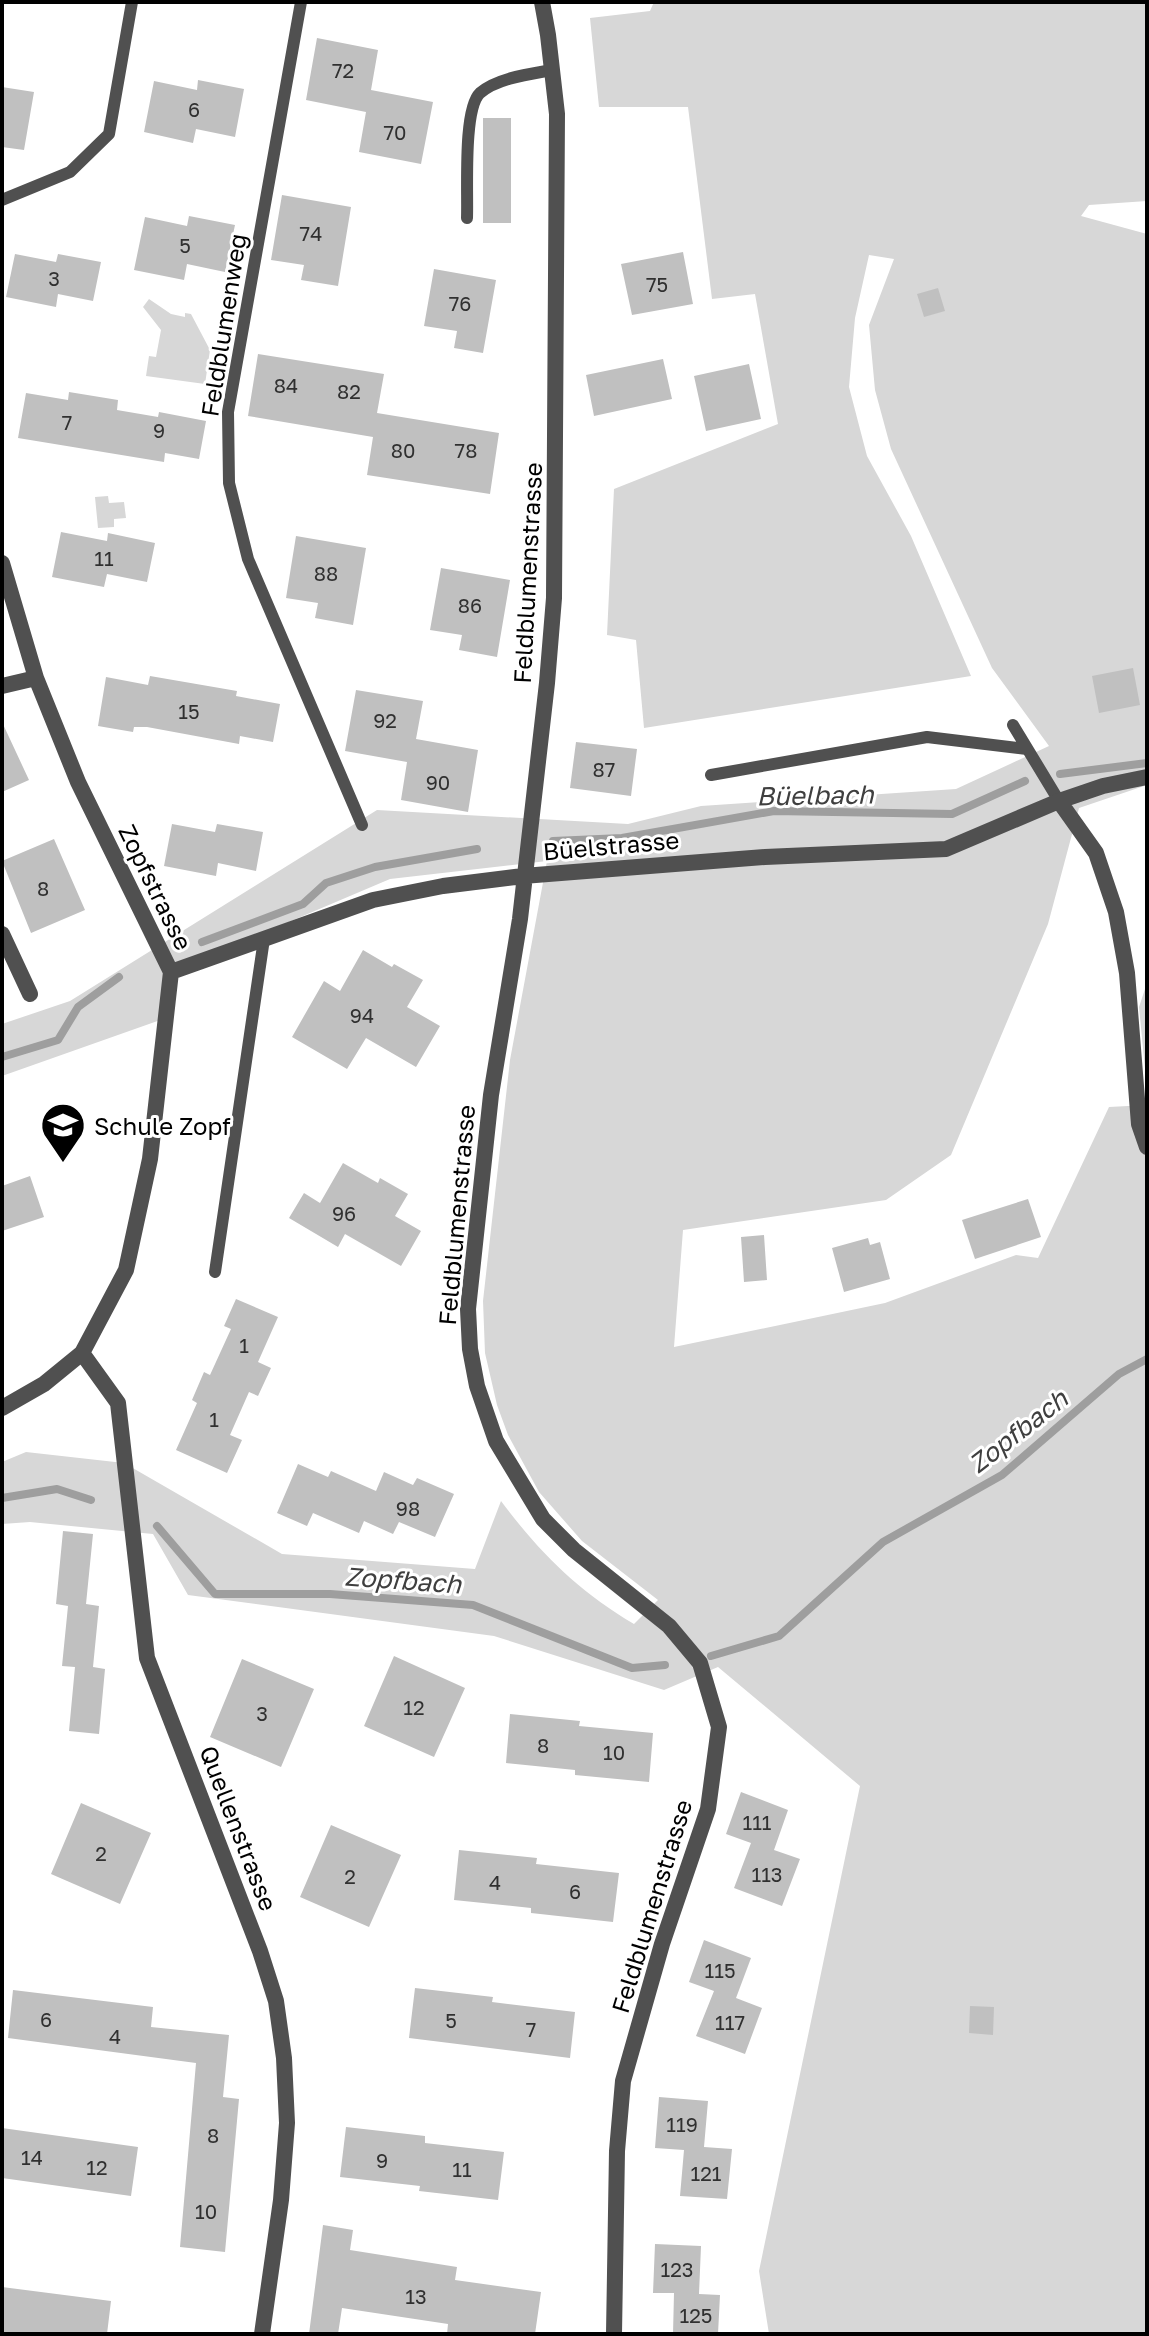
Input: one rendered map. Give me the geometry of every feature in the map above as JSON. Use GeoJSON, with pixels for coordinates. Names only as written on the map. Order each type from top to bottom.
{"type":"FeatureCollection","features":[{"type":"Feature","properties":{"kind":"street","name":"Feldblumenstrasse"},"geometry":{"type":"LineString","coordinates":[[542,2],[557,114],[554,598],[520,919],[491,1095],[468,1309],[470,1349],[477,1386],[496,1441],[543,1519],[574,1550],[669,1626],[700,1663],[719,1727],[708,1809],[662,1944],[623,2081],[617,2151],[614,2334]]}},
{"type":"Feature","properties":{"kind":"street","name":"Zopfstrasse"},"geometry":{"type":"LineString","coordinates":[[2,563],[36,678],[79,785],[171,972],[150,1159],[126,1270],[82,1353],[44,1384],[2,1408]]}},
{"type":"Feature","properties":{"kind":"street"},"geometry":{"type":"LineString","coordinates":[[2,686],[36,678]]}},
{"type":"Feature","properties":{"kind":"street","name":"Büelstrasse"},"geometry":{"type":"LineString","coordinates":[[171,972],[373,900],[443,886],[523,876],[765,857],[946,849],[1059,801],[1103,786],[1147,777]]}},
{"type":"Feature","properties":{"kind":"street"},"geometry":{"type":"LineString","coordinates":[[1059,801],[1096,853],[1116,912],[1127,973],[1139,1124],[1147,1147]]}},
{"type":"Feature","properties":{"kind":"street"},"geometry":{"type":"LineString","coordinates":[[2,934],[30,994]]}},
{"type":"Feature","properties":{"kind":"street","name":"Quellenstrasse"},"geometry":{"type":"LineString","coordinates":[[82,1353],[118,1403],[147,1658],[260,1951],[276,2001],[284,2058],[287,2123],[281,2200],[262,2334]]}},
{"type":"Feature","properties":{"kind":"lane"},"geometry":{"type":"LineString","coordinates":[[2,200],[70,172],[109,134],[132,2]]}},
{"type":"Feature","properties":{"kind":"lane","name":"Feldblumenweg"},"geometry":{"type":"LineString","coordinates":[[301,2],[228,412],[229,483],[248,559],[362,825]]}},
{"type":"Feature","properties":{"kind":"lane"},"geometry":{"type":"LineString","coordinates":[[467,218],[470,112],[477,96],[490,86],[552,70]]}},
{"type":"Feature","properties":{"kind":"lane"},"geometry":{"type":"LineString","coordinates":[[1013,725],[1059,801]]}},
{"type":"Feature","properties":{"kind":"lane"},"geometry":{"type":"LineString","coordinates":[[711,775],[927,737],[1027,749]]}},
{"type":"Feature","properties":{"kind":"lane"},"geometry":{"type":"LineString","coordinates":[[215,1272],[264,939]]}},
{"type":"Feature","properties":{"kind":"shaded area"},"geometry":{"type":"Polygon","coordinates":[[[654,2],[1147,2],[1147,201],[1089,205],[1081,216],[1147,234],[1147,785],[1079,808],[1048,924],[951,1155],[886,1200],[683,1230],[674,1347],[885,1303],[1016,1255],[1038,1258],[1109,1107],[1147,1105],[1147,2334],[769,2334],[759,2271],[860,1786],[718,1667],[664,1690],[494,1636],[188,1595],[153,1534],[30,1522],[2,1524],[2,1462],[26,1452],[124,1463],[282,1554],[475,1569],[501,1501],[561,1570],[634,1624],[658,1600],[582,1541],[539,1492],[508,1435],[497,1405],[485,1353],[483,1301],[510,1060],[547,861],[390,879],[171,972],[166,1018],[2,1076],[2,1024],[70,1001],[377,810],[628,824],[701,806],[956,789],[1049,746],[992,668],[891,449],[875,390],[869,325],[894,259],[869,255],[855,318],[849,387],[867,456],[911,536],[971,676],[644,728],[636,640],[607,635],[614,489],[778,424],[755,294],[712,299],[688,107],[599,107],[590,18],[650,11],[654,2]]]}},
{"type":"Feature","properties":{"kind":"shaded area"},"geometry":{"type":"Polygon","coordinates":[[[149,299],[171,314],[185,317],[185,313],[191,314],[210,350],[205,384],[146,376],[149,356],[156,357],[161,330],[143,307],[149,299]]]}},
{"type":"Feature","properties":{"kind":"shaded area"},"geometry":{"type":"Polygon","coordinates":[[[108,496],[109,503],[124,502],[126,518],[114,519],[114,527],[98,528],[95,497],[108,496]]]}},
{"type":"Feature","properties":{"kind":"shaded area"},"geometry":{"type":"Polygon","coordinates":[[[1147,983],[1147,1089],[1139,1007],[1147,983]]]}},
{"type":"Feature","properties":{"kind":"building"},"geometry":{"type":"Polygon","coordinates":[[[317,38],[378,50],[371,90],[433,102],[421,164],[359,152],[366,112],[306,100],[317,38]]]}},
{"type":"Feature","properties":{"kind":"building"},"geometry":{"type":"Polygon","coordinates":[[[198,80],[244,89],[235,137],[196,129],[193,143],[144,132],[154,81],[197,90],[198,80]]]}},
{"type":"Feature","properties":{"kind":"building"},"geometry":{"type":"Polygon","coordinates":[[[2,87],[34,92],[24,150],[2,147],[2,87]]]}},
{"type":"Feature","properties":{"kind":"building"},"geometry":{"type":"Polygon","coordinates":[[[483,118],[511,118],[511,223],[483,223],[483,118]]]}},
{"type":"Feature","properties":{"kind":"building"},"geometry":{"type":"Polygon","coordinates":[[[282,195],[351,207],[338,286],[301,280],[304,265],[271,260],[282,195]]]}},
{"type":"Feature","properties":{"kind":"building"},"geometry":{"type":"Polygon","coordinates":[[[189,216],[235,225],[225,272],[187,264],[184,280],[134,270],[145,217],[187,226],[189,216]]]}},
{"type":"Feature","properties":{"kind":"building"},"geometry":{"type":"Polygon","coordinates":[[[683,252],[693,304],[632,315],[621,264],[683,252]]]}},
{"type":"Feature","properties":{"kind":"building"},"geometry":{"type":"Polygon","coordinates":[[[15,254],[56,262],[58,254],[101,262],[93,301],[58,294],[56,307],[6,297],[15,254]]]}},
{"type":"Feature","properties":{"kind":"building"},"geometry":{"type":"Polygon","coordinates":[[[434,269],[496,280],[483,353],[454,348],[457,331],[424,326],[434,269]]]}},
{"type":"Feature","properties":{"kind":"building"},"geometry":{"type":"Polygon","coordinates":[[[938,288],[945,311],[924,317],[917,294],[938,288]]]}},
{"type":"Feature","properties":{"kind":"building"},"geometry":{"type":"Polygon","coordinates":[[[258,354],[384,374],[377,413],[499,433],[490,494],[367,475],[373,437],[248,416],[258,354]]]}},
{"type":"Feature","properties":{"kind":"building"},"geometry":{"type":"Polygon","coordinates":[[[663,359],[672,399],[594,416],[586,375],[663,359]]]}},
{"type":"Feature","properties":{"kind":"building"},"geometry":{"type":"Polygon","coordinates":[[[749,364],[761,419],[706,431],[694,376],[749,364]]]}},
{"type":"Feature","properties":{"kind":"building"},"geometry":{"type":"Polygon","coordinates":[[[69,392],[118,400],[117,410],[158,417],[159,412],[206,421],[199,459],[165,453],[164,462],[18,438],[26,393],[68,400],[69,392]]]}},
{"type":"Feature","properties":{"kind":"building"},"geometry":{"type":"Polygon","coordinates":[[[61,532],[107,541],[108,533],[155,543],[147,582],[107,574],[104,587],[52,577],[61,532]]]}},
{"type":"Feature","properties":{"kind":"building"},"geometry":{"type":"Polygon","coordinates":[[[296,536],[366,548],[353,625],[315,618],[318,603],[286,598],[296,536]]]}},
{"type":"Feature","properties":{"kind":"building"},"geometry":{"type":"Polygon","coordinates":[[[441,568],[510,580],[497,657],[459,650],[462,635],[430,630],[441,568]]]}},
{"type":"Feature","properties":{"kind":"building"},"geometry":{"type":"Polygon","coordinates":[[[1133,668],[1140,705],[1099,713],[1092,676],[1133,668]]]}},
{"type":"Feature","properties":{"kind":"building"},"geometry":{"type":"Polygon","coordinates":[[[150,676],[237,691],[236,696],[280,704],[273,742],[240,736],[239,744],[147,727],[134,727],[133,732],[98,726],[106,677],[148,685],[150,676]]]}},
{"type":"Feature","properties":{"kind":"building"},"geometry":{"type":"Polygon","coordinates":[[[356,690],[423,701],[416,739],[478,750],[468,812],[401,800],[407,762],[345,751],[356,690]]]}},
{"type":"Feature","properties":{"kind":"building"},"geometry":{"type":"Polygon","coordinates":[[[2,722],[29,780],[2,792],[2,722]]]}},
{"type":"Feature","properties":{"kind":"building"},"geometry":{"type":"Polygon","coordinates":[[[576,742],[637,749],[631,796],[570,788],[576,742]]]}},
{"type":"Feature","properties":{"kind":"building"},"geometry":{"type":"Polygon","coordinates":[[[172,824],[215,832],[217,824],[263,832],[256,871],[218,863],[216,876],[164,866],[172,824]]]}},
{"type":"Feature","properties":{"kind":"building"},"geometry":{"type":"Polygon","coordinates":[[[54,839],[85,910],[31,933],[2,861],[54,839]]]}},
{"type":"Feature","properties":{"kind":"building"},"geometry":{"type":"Polygon","coordinates":[[[363,950],[423,980],[407,1007],[440,1026],[416,1067],[366,1038],[347,1069],[292,1037],[324,981],[340,991],[363,950]]]}},
{"type":"Feature","properties":{"kind":"building"},"geometry":{"type":"Polygon","coordinates":[[[343,1163],[378,1183],[380,1178],[408,1194],[395,1216],[421,1231],[401,1266],[345,1234],[338,1247],[289,1218],[304,1193],[320,1203],[343,1163]]]}},
{"type":"Feature","properties":{"kind":"building"},"geometry":{"type":"Polygon","coordinates":[[[30,1176],[44,1217],[2,1231],[2,1186],[30,1176]]]}},
{"type":"Feature","properties":{"kind":"building"},"geometry":{"type":"Polygon","coordinates":[[[1028,1199],[1041,1237],[975,1259],[962,1220],[1028,1199]]]}},
{"type":"Feature","properties":{"kind":"building"},"geometry":{"type":"Polygon","coordinates":[[[764,1235],[767,1280],[744,1282],[741,1237],[764,1235]]]}},
{"type":"Feature","properties":{"kind":"building"},"geometry":{"type":"Polygon","coordinates":[[[868,1238],[870,1245],[880,1242],[890,1279],[844,1292],[832,1248],[868,1238]]]}},
{"type":"Feature","properties":{"kind":"building"},"geometry":{"type":"Polygon","coordinates":[[[236,1299],[278,1317],[258,1362],[271,1368],[258,1396],[249,1392],[230,1435],[242,1440],[227,1473],[176,1450],[197,1403],[192,1400],[204,1372],[210,1375],[231,1329],[224,1326],[236,1299]]]}},
{"type":"Feature","properties":{"kind":"building"},"geometry":{"type":"Polygon","coordinates":[[[298,1464],[328,1477],[331,1471],[376,1491],[384,1472],[413,1485],[417,1478],[454,1494],[435,1537],[399,1522],[393,1534],[364,1521],[359,1533],[313,1513],[307,1526],[277,1513],[298,1464]]]}},
{"type":"Feature","properties":{"kind":"building"},"geometry":{"type":"Polygon","coordinates":[[[63,1531],[93,1534],[86,1604],[99,1606],[93,1667],[105,1669],[99,1734],[69,1731],[75,1667],[62,1666],[68,1606],[56,1604],[63,1531]]]}},
{"type":"Feature","properties":{"kind":"building"},"geometry":{"type":"Polygon","coordinates":[[[394,1656],[465,1688],[434,1757],[364,1726],[394,1656]]]}},
{"type":"Feature","properties":{"kind":"building"},"geometry":{"type":"Polygon","coordinates":[[[242,1659],[314,1689],[281,1767],[210,1737],[242,1659]]]}},
{"type":"Feature","properties":{"kind":"building"},"geometry":{"type":"Polygon","coordinates":[[[510,1714],[580,1721],[579,1726],[653,1733],[649,1782],[575,1775],[575,1770],[506,1763],[510,1714]]]}},
{"type":"Feature","properties":{"kind":"building"},"geometry":{"type":"Polygon","coordinates":[[[741,1792],[788,1810],[774,1850],[800,1859],[782,1906],[734,1888],[751,1843],[726,1834],[741,1792]]]}},
{"type":"Feature","properties":{"kind":"building"},"geometry":{"type":"Polygon","coordinates":[[[81,1803],[151,1833],[120,1904],[51,1874],[81,1803]]]}},
{"type":"Feature","properties":{"kind":"building"},"geometry":{"type":"Polygon","coordinates":[[[331,1825],[401,1855],[369,1927],[300,1897],[331,1825]]]}},
{"type":"Feature","properties":{"kind":"building"},"geometry":{"type":"Polygon","coordinates":[[[459,1850],[537,1858],[536,1864],[619,1873],[613,1922],[531,1913],[531,1908],[454,1900],[459,1850]]]}},
{"type":"Feature","properties":{"kind":"building"},"geometry":{"type":"Polygon","coordinates":[[[704,1940],[751,1958],[736,1998],[762,2008],[745,2054],[696,2036],[714,1991],[689,1982],[704,1940]]]}},
{"type":"Feature","properties":{"kind":"building"},"geometry":{"type":"Polygon","coordinates":[[[415,1988],[493,1997],[492,2002],[575,2012],[570,2058],[409,2038],[415,1988]]]}},
{"type":"Feature","properties":{"kind":"building"},"geometry":{"type":"Polygon","coordinates":[[[13,1990],[153,2007],[151,2027],[229,2035],[223,2097],[239,2099],[225,2252],[180,2247],[196,2063],[8,2038],[13,1990]]]}},
{"type":"Feature","properties":{"kind":"building"},"geometry":{"type":"Polygon","coordinates":[[[970,2006],[994,2007],[993,2035],[969,2033],[970,2006]]]}},
{"type":"Feature","properties":{"kind":"building"},"geometry":{"type":"Polygon","coordinates":[[[659,2097],[708,2101],[704,2147],[732,2149],[727,2199],[680,2196],[684,2150],[655,2148],[659,2097]]]}},
{"type":"Feature","properties":{"kind":"building"},"geometry":{"type":"Polygon","coordinates":[[[346,2127],[425,2136],[425,2143],[504,2152],[498,2200],[419,2191],[420,2186],[340,2177],[346,2127]]]}},
{"type":"Feature","properties":{"kind":"building"},"geometry":{"type":"Polygon","coordinates":[[[2,2128],[138,2147],[131,2196],[2,2178],[2,2128]]]}},
{"type":"Feature","properties":{"kind":"building"},"geometry":{"type":"Polygon","coordinates":[[[323,2225],[353,2230],[350,2250],[457,2267],[455,2280],[541,2292],[535,2334],[447,2334],[448,2324],[342,2308],[338,2334],[309,2334],[323,2225]]]}},
{"type":"Feature","properties":{"kind":"building"},"geometry":{"type":"Polygon","coordinates":[[[655,2244],[701,2246],[699,2294],[720,2295],[718,2334],[673,2334],[674,2293],[653,2293],[655,2244]]]}},
{"type":"Feature","properties":{"kind":"building"},"geometry":{"type":"Polygon","coordinates":[[[2,2287],[111,2301],[107,2334],[2,2334],[2,2287]]]}},
{"type":"Feature","properties":{"kind":"waterway","name":"Büelbach"},"geometry":{"type":"LineString","coordinates":[[1060,774],[1147,763]]}},
{"type":"Feature","properties":{"kind":"waterway","name":"Büelbach"},"geometry":{"type":"LineString","coordinates":[[553,841],[622,838],[774,811],[952,814],[1025,781]]}},
{"type":"Feature","properties":{"kind":"waterway","name":"Büelbach"},"geometry":{"type":"LineString","coordinates":[[202,942],[303,904],[326,883],[375,867],[477,849]]}},
{"type":"Feature","properties":{"kind":"waterway","name":"Büelbach"},"geometry":{"type":"LineString","coordinates":[[2,1057],[58,1040],[78,1007],[119,977]]}},
{"type":"Feature","properties":{"kind":"waterway","name":"Zopfbach"},"geometry":{"type":"LineString","coordinates":[[711,1656],[779,1636],[883,1542],[1002,1475],[1119,1374],[1147,1359]]}},
{"type":"Feature","properties":{"kind":"waterway","name":"Zopfbach"},"geometry":{"type":"LineString","coordinates":[[2,1498],[57,1489],[91,1500]]}},
{"type":"Feature","properties":{"kind":"waterway","name":"Zopfbach"},"geometry":{"type":"LineString","coordinates":[[157,1526],[215,1594],[330,1594],[473,1605],[632,1668],[665,1665]]}},
{"type":"Feature","properties":{"kind":"place","name":"Schule Zopf"},"geometry":{"type":"Point","coordinates":[63,1164]}}]}
